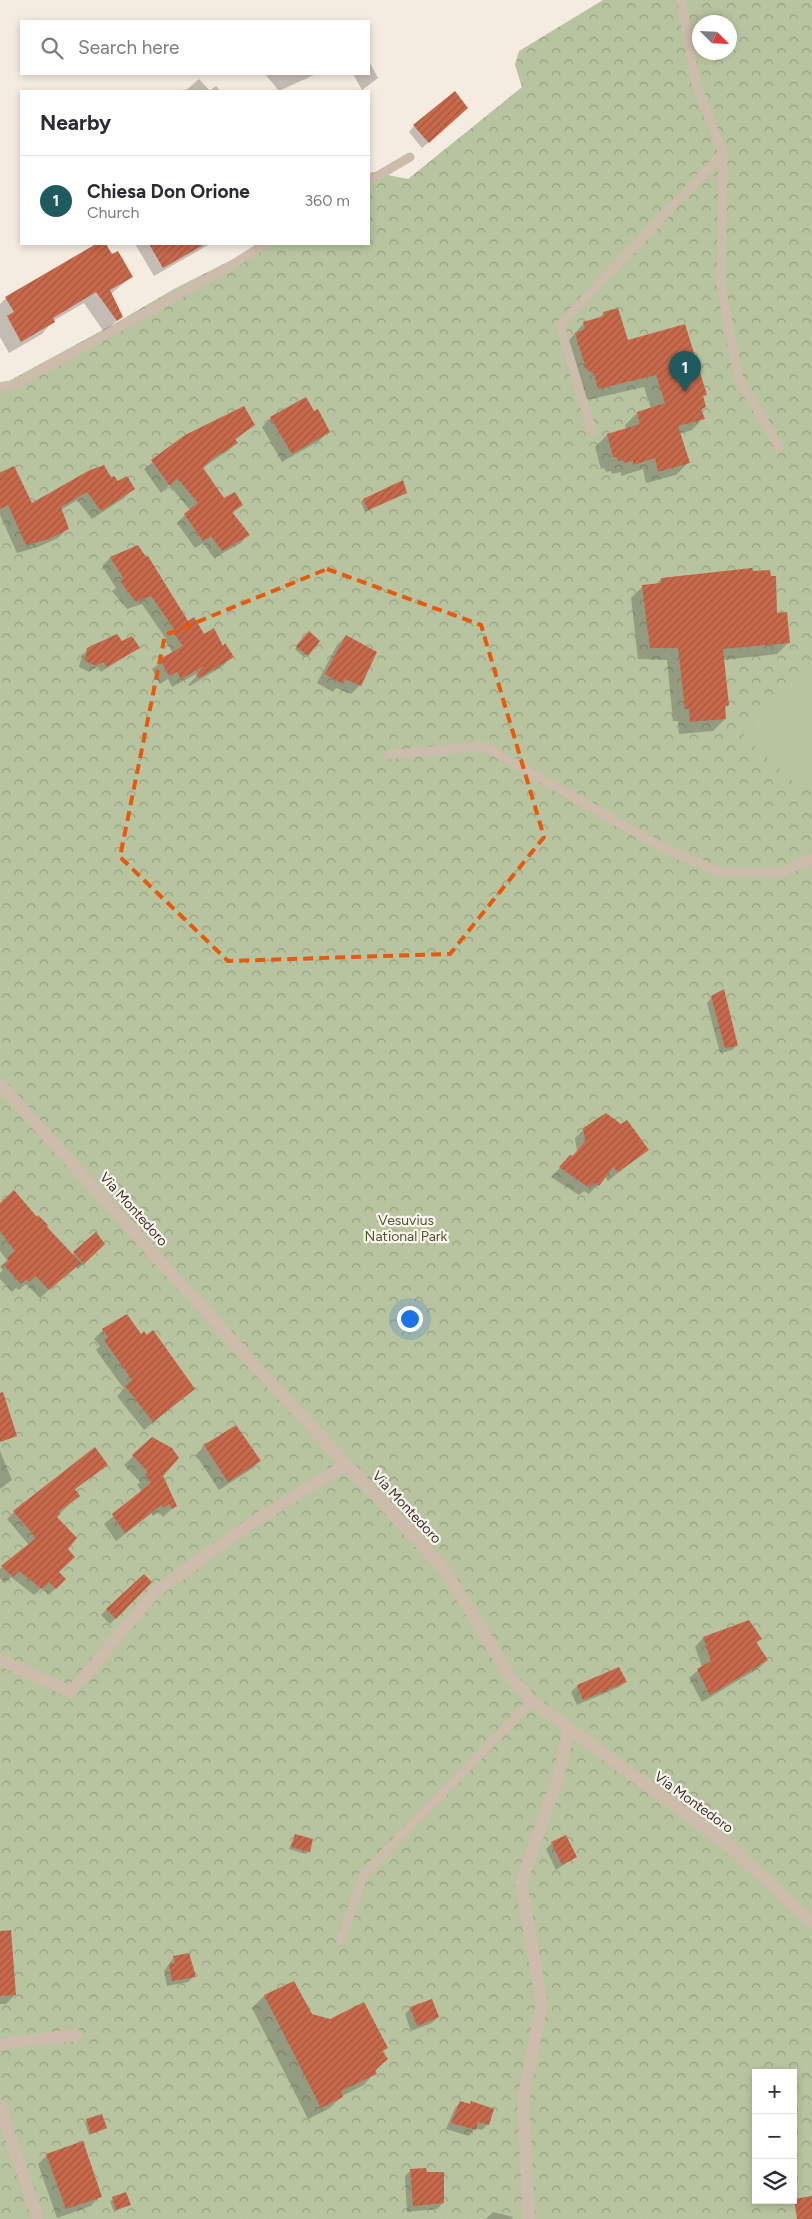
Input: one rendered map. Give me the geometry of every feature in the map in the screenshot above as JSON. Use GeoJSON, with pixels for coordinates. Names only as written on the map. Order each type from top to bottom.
{"type":"FeatureCollection","features":[{"type":"Feature","properties":{"kind":"street","name":"Via Montedoro"},"geometry":{"type":"LineString","coordinates":[[0,1084],[445,1570],[511,1678],[532,1701],[569,1730],[727,1844],[812,1923]]}},
{"type":"Feature","properties":{"kind":"street"},"geometry":{"type":"LineString","coordinates":[[0,1660],[71,1692],[155,1592],[259,1518],[347,1464]]}},
{"type":"Feature","properties":{"kind":"street"},"geometry":{"type":"LineString","coordinates":[[530,2219],[523,2101],[542,2003],[521,1883],[558,1778],[569,1730]]}},
{"type":"Feature","properties":{"kind":"street"},"geometry":{"type":"LineString","coordinates":[[0,2044],[76,2035]]}},
{"type":"Feature","properties":{"kind":"street"},"geometry":{"type":"LineString","coordinates":[[0,2106],[38,2219]]}},
{"type":"Feature","properties":{"kind":"lane"},"geometry":{"type":"LineString","coordinates":[[681,0],[696,84],[723,154],[721,288],[739,379],[779,447]]}},
{"type":"Feature","properties":{"kind":"lane"},"geometry":{"type":"LineString","coordinates":[[592,431],[560,325],[723,154]]}},
{"type":"Feature","properties":{"kind":"lane"},"geometry":{"type":"LineString","coordinates":[[370,180],[410,157]]}},
{"type":"Feature","properties":{"kind":"lane"},"geometry":{"type":"LineString","coordinates":[[0,387],[16,384],[232,265],[263,245]]}},
{"type":"Feature","properties":{"kind":"lane"},"geometry":{"type":"LineString","coordinates":[[388,755],[484,746],[667,850],[720,872],[781,873],[812,858]]}},
{"type":"Feature","properties":{"kind":"lane"},"geometry":{"type":"LineString","coordinates":[[341,1940],[364,1874],[532,1701]]}},
{"type":"Feature","properties":{"kind":"highlighted area"},"geometry":{"type":"Polygon","coordinates":[[[327,569],[481,625],[544,837],[450,954],[228,961],[120,857],[165,635],[327,569]]]}},
{"type":"Feature","properties":{"kind":"green space","name":"Vesuvius National Park"},"geometry":{"type":"Polygon","coordinates":[[[603,0],[812,0],[812,2219],[0,2219],[0,382],[9,381],[174,289],[261,245],[370,245],[370,174],[372,172],[408,179],[522,87],[515,65],[519,51],[603,0]]]}},
{"type":"Feature","properties":{"kind":"green space"},"geometry":{"type":"Polygon","coordinates":[[[812,660],[812,773],[799,787],[743,736],[812,660]]]}},
{"type":"Feature","properties":{"kind":"building"},"geometry":{"type":"Polygon","coordinates":[[[455,91],[468,108],[429,143],[413,125],[455,91]]]}},
{"type":"Feature","properties":{"kind":"building"},"geometry":{"type":"Polygon","coordinates":[[[94,245],[107,245],[112,254],[118,251],[133,277],[110,290],[123,317],[117,321],[96,292],[53,318],[55,322],[21,342],[7,316],[14,312],[5,297],[94,245]]]}},
{"type":"Feature","properties":{"kind":"building"},"geometry":{"type":"Polygon","coordinates":[[[150,245],[203,245],[163,268],[150,245]]]}},
{"type":"Feature","properties":{"kind":"building"},"geometry":{"type":"Polygon","coordinates":[[[618,308],[628,340],[685,324],[707,395],[703,396],[706,407],[701,409],[705,419],[678,426],[690,463],[658,472],[655,458],[633,465],[633,461],[624,463],[623,460],[618,461],[616,457],[613,457],[607,434],[640,424],[637,412],[665,403],[656,375],[598,389],[594,374],[586,369],[575,333],[585,329],[583,322],[604,316],[603,312],[618,308]]]}},
{"type":"Feature","properties":{"kind":"building"},"geometry":{"type":"Polygon","coordinates":[[[306,397],[314,411],[318,409],[330,432],[292,454],[270,417],[306,397]]]}},
{"type":"Feature","properties":{"kind":"building"},"geometry":{"type":"Polygon","coordinates":[[[244,406],[255,425],[235,439],[238,443],[212,459],[203,468],[224,498],[235,492],[243,505],[232,512],[250,535],[222,551],[211,536],[203,541],[184,514],[198,503],[177,478],[170,486],[151,460],[185,435],[244,406]]]}},
{"type":"Feature","properties":{"kind":"building"},"geometry":{"type":"Polygon","coordinates":[[[104,465],[111,477],[114,476],[118,481],[127,476],[135,489],[101,511],[87,492],[61,507],[69,529],[49,539],[26,545],[8,505],[0,509],[0,473],[14,466],[32,503],[88,471],[104,465]]]}},
{"type":"Feature","properties":{"kind":"building"},"geometry":{"type":"Polygon","coordinates":[[[403,480],[407,493],[368,510],[363,499],[403,480]]]}},
{"type":"Feature","properties":{"kind":"building"},"geometry":{"type":"Polygon","coordinates":[[[138,545],[146,557],[148,556],[188,621],[194,617],[204,634],[214,628],[223,646],[225,643],[234,657],[199,678],[196,675],[204,666],[181,679],[177,672],[169,676],[160,659],[183,646],[172,631],[175,630],[151,596],[136,602],[120,581],[124,579],[110,557],[138,545]]]}},
{"type":"Feature","properties":{"kind":"building"},"geometry":{"type":"Polygon","coordinates":[[[752,568],[753,571],[770,570],[771,576],[776,576],[777,613],[787,612],[790,643],[723,649],[729,705],[725,706],[726,719],[690,722],[689,709],[685,709],[678,648],[650,648],[642,585],[661,583],[661,578],[752,568]]]}},
{"type":"Feature","properties":{"kind":"building"},"geometry":{"type":"Polygon","coordinates":[[[309,631],[320,641],[308,656],[296,646],[309,631]]]}},
{"type":"Feature","properties":{"kind":"building"},"geometry":{"type":"Polygon","coordinates":[[[117,634],[122,641],[132,636],[140,648],[107,667],[103,662],[96,666],[85,661],[87,648],[117,634]]]}},
{"type":"Feature","properties":{"kind":"building"},"geometry":{"type":"Polygon","coordinates":[[[346,635],[377,652],[361,686],[345,679],[343,684],[325,674],[346,635]]]}},
{"type":"Feature","properties":{"kind":"building"},"geometry":{"type":"Polygon","coordinates":[[[724,989],[738,1046],[725,1048],[711,996],[724,989]]]}},
{"type":"Feature","properties":{"kind":"building"},"geometry":{"type":"Polygon","coordinates":[[[606,1113],[621,1124],[627,1120],[649,1150],[618,1172],[613,1167],[599,1186],[594,1183],[588,1187],[559,1167],[570,1155],[573,1156],[585,1141],[583,1128],[606,1113]]]}},
{"type":"Feature","properties":{"kind":"building"},"geometry":{"type":"Polygon","coordinates":[[[14,1190],[81,1263],[49,1290],[36,1276],[29,1282],[26,1279],[21,1284],[4,1265],[9,1261],[7,1258],[15,1251],[0,1231],[0,1203],[14,1190]]]}},
{"type":"Feature","properties":{"kind":"building"},"geometry":{"type":"Polygon","coordinates":[[[96,1232],[105,1244],[84,1264],[73,1252],[96,1232]]]}},
{"type":"Feature","properties":{"kind":"building"},"geometry":{"type":"Polygon","coordinates":[[[127,1314],[141,1334],[144,1331],[147,1335],[153,1330],[195,1389],[153,1422],[125,1386],[132,1380],[104,1340],[108,1337],[102,1329],[127,1314]]]}},
{"type":"Feature","properties":{"kind":"building"},"geometry":{"type":"Polygon","coordinates":[[[3,1392],[17,1436],[0,1442],[0,1393],[3,1392]]]}},
{"type":"Feature","properties":{"kind":"building"},"geometry":{"type":"Polygon","coordinates":[[[236,1425],[261,1461],[228,1482],[204,1445],[236,1425]]]}},
{"type":"Feature","properties":{"kind":"building"},"geometry":{"type":"Polygon","coordinates":[[[152,1437],[172,1448],[179,1458],[163,1476],[177,1506],[172,1509],[169,1504],[163,1508],[161,1505],[125,1533],[112,1514],[151,1483],[145,1475],[148,1472],[132,1455],[152,1437]]]}},
{"type":"Feature","properties":{"kind":"building"},"geometry":{"type":"Polygon","coordinates":[[[95,1447],[108,1465],[75,1489],[80,1496],[58,1512],[60,1514],[57,1517],[77,1538],[68,1549],[75,1557],[59,1572],[66,1579],[56,1589],[49,1582],[42,1589],[19,1571],[13,1577],[1,1566],[36,1538],[13,1511],[95,1447]]]}},
{"type":"Feature","properties":{"kind":"building"},"geometry":{"type":"Polygon","coordinates":[[[144,1574],[152,1582],[116,1619],[106,1609],[144,1574]]]}},
{"type":"Feature","properties":{"kind":"building"},"geometry":{"type":"Polygon","coordinates":[[[749,1620],[762,1639],[756,1642],[768,1660],[710,1695],[697,1669],[711,1661],[703,1637],[749,1620]]]}},
{"type":"Feature","properties":{"kind":"building"},"geometry":{"type":"Polygon","coordinates":[[[619,1667],[627,1682],[583,1700],[577,1685],[619,1667]]]}},
{"type":"Feature","properties":{"kind":"building"},"geometry":{"type":"Polygon","coordinates":[[[295,1834],[313,1839],[310,1852],[291,1847],[295,1834]]]}},
{"type":"Feature","properties":{"kind":"building"},"geometry":{"type":"Polygon","coordinates":[[[566,1835],[577,1857],[562,1865],[551,1842],[566,1835]]]}},
{"type":"Feature","properties":{"kind":"building"},"geometry":{"type":"Polygon","coordinates":[[[11,1930],[16,1995],[0,1996],[0,1931],[11,1930]]]}},
{"type":"Feature","properties":{"kind":"building"},"geometry":{"type":"Polygon","coordinates":[[[189,1953],[196,1977],[172,1981],[169,1964],[175,1963],[173,1956],[189,1953]]]}},
{"type":"Feature","properties":{"kind":"building"},"geometry":{"type":"Polygon","coordinates":[[[294,1981],[312,2014],[330,2019],[364,2002],[388,2048],[382,2051],[388,2059],[375,2070],[377,2074],[341,2091],[343,2097],[321,2108],[264,1995],[294,1981]]]}},
{"type":"Feature","properties":{"kind":"building"},"geometry":{"type":"Polygon","coordinates":[[[432,1999],[439,2017],[417,2026],[410,2007],[432,1999]]]}},
{"type":"Feature","properties":{"kind":"building"},"geometry":{"type":"Polygon","coordinates":[[[460,2101],[470,2104],[471,2101],[494,2109],[489,2125],[478,2122],[476,2130],[451,2123],[460,2101]]]}},
{"type":"Feature","properties":{"kind":"building"},"geometry":{"type":"Polygon","coordinates":[[[102,2114],[107,2128],[91,2134],[86,2119],[102,2114]]]}},
{"type":"Feature","properties":{"kind":"building"},"geometry":{"type":"Polygon","coordinates":[[[83,2141],[102,2197],[66,2209],[46,2154],[83,2141]]]}},
{"type":"Feature","properties":{"kind":"building"},"geometry":{"type":"Polygon","coordinates":[[[426,2168],[427,2172],[444,2172],[444,2203],[413,2206],[410,2169],[426,2168]]]}},
{"type":"Feature","properties":{"kind":"building"},"geometry":{"type":"Polygon","coordinates":[[[126,2192],[131,2205],[116,2210],[112,2197],[126,2192]]]}},
{"type":"Feature","properties":{"kind":"building"},"geometry":{"type":"Polygon","coordinates":[[[812,2196],[812,2219],[797,2219],[795,2204],[797,2204],[797,2198],[812,2196]]]}},
{"type":"Feature","properties":{"kind":"place","name":"Chiesa Don Orione"},"geometry":{"type":"Point","coordinates":[685,392]}}]}
